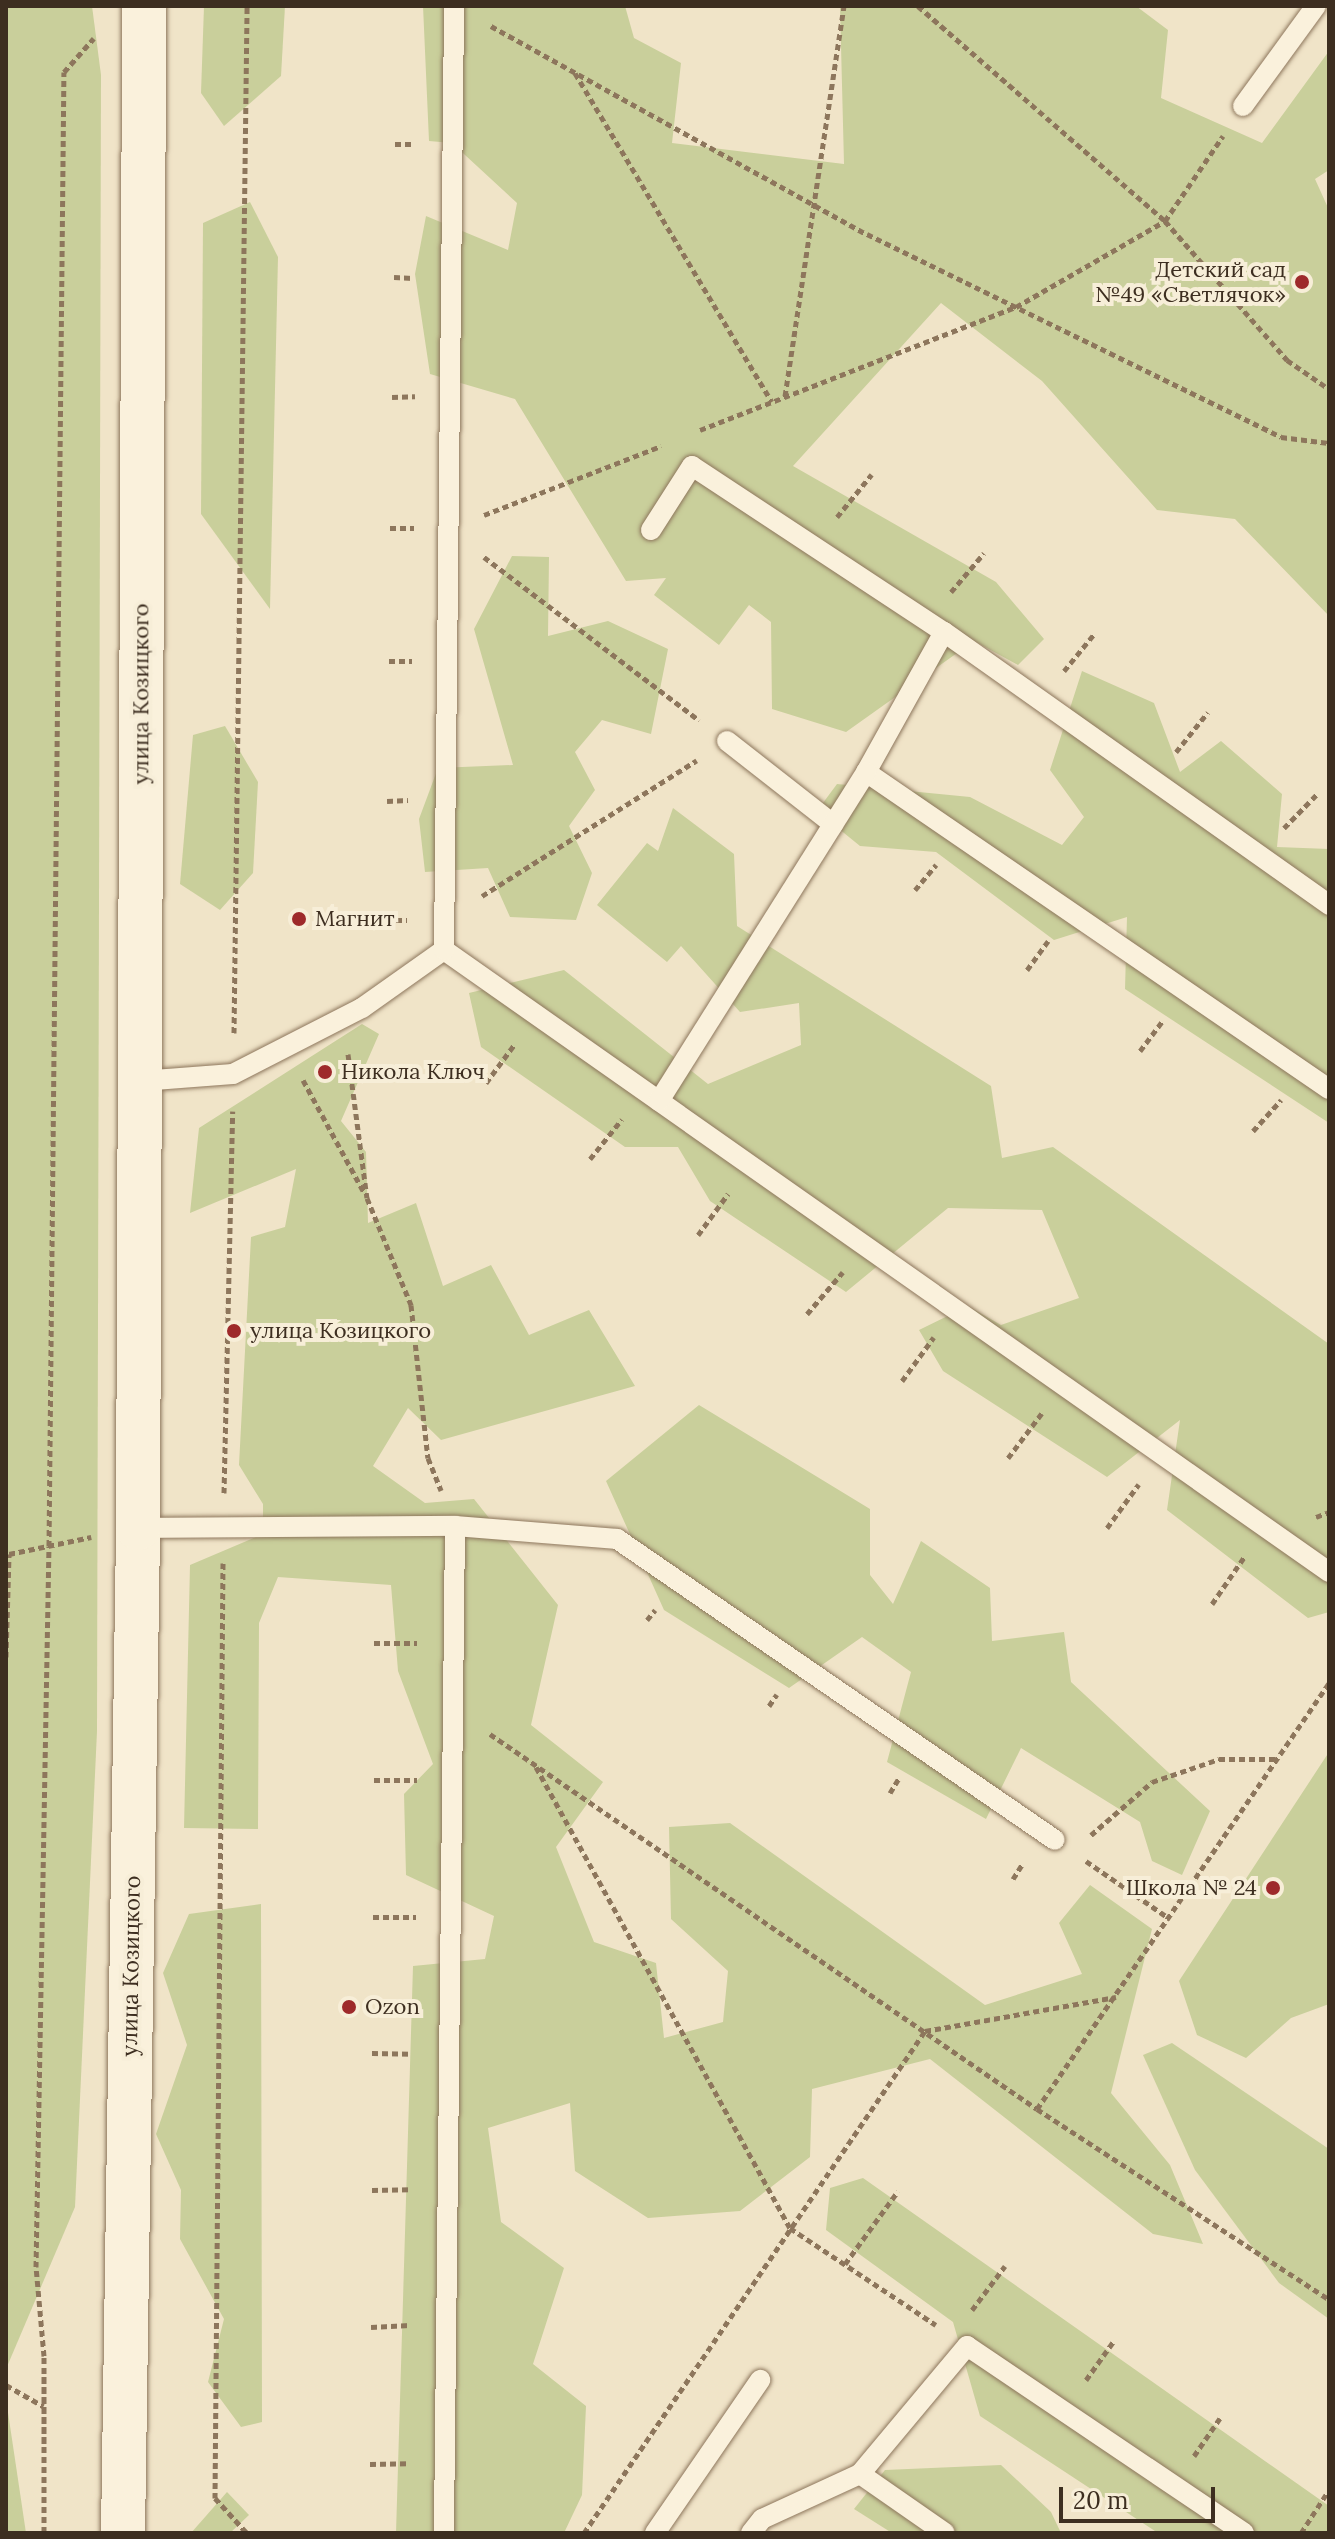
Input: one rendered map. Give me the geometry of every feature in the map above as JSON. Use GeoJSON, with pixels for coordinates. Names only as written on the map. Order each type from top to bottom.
{"type":"FeatureCollection","features":[{"type":"Feature","properties":{"kind":"street","name":"улица Козицкого"},"geometry":{"type":"LineString","coordinates":[[123,2533],[138,1528],[144,6]]}},
{"type":"Feature","properties":{"kind":"lane"},"geometry":{"type":"LineString","coordinates":[[444,950],[454,6]]}},
{"type":"Feature","properties":{"kind":"lane"},"geometry":{"type":"LineString","coordinates":[[1243,106],[1316,6]]}},
{"type":"Feature","properties":{"kind":"lane"},"geometry":{"type":"LineString","coordinates":[[651,530],[692,466],[944,632],[1329,905]]}},
{"type":"Feature","properties":{"kind":"lane"},"geometry":{"type":"LineString","coordinates":[[652,1096],[866,772],[944,632]]}},
{"type":"Feature","properties":{"kind":"lane"},"geometry":{"type":"LineString","coordinates":[[727,741],[833,824]]}},
{"type":"Feature","properties":{"kind":"lane"},"geometry":{"type":"LineString","coordinates":[[866,772],[1329,1089]]}},
{"type":"Feature","properties":{"kind":"lane"},"geometry":{"type":"LineString","coordinates":[[141,1081],[233,1074],[343,1018],[444,950]]}},
{"type":"Feature","properties":{"kind":"lane"},"geometry":{"type":"LineString","coordinates":[[444,950],[1061,1387],[1329,1572]]}},
{"type":"Feature","properties":{"kind":"lane"},"geometry":{"type":"LineString","coordinates":[[444,2533],[455,1526]]}},
{"type":"Feature","properties":{"kind":"lane"},"geometry":{"type":"LineString","coordinates":[[138,1528],[455,1526],[617,1539],[1055,1840]]}},
{"type":"Feature","properties":{"kind":"lane"},"geometry":{"type":"LineString","coordinates":[[751,2533],[762,2519],[860,2474],[960,2341],[1244,2533]]}},
{"type":"Feature","properties":{"kind":"lane"},"geometry":{"type":"LineString","coordinates":[[655,2533],[760,2380]]}},
{"type":"Feature","properties":{"kind":"lane"},"geometry":{"type":"LineString","coordinates":[[860,2474],[945,2533]]}},
{"type":"Feature","properties":{"kind":"path"},"geometry":{"type":"LineString","coordinates":[[247,6],[233,1074],[223,1529],[215,2498],[247,2533]]}},
{"type":"Feature","properties":{"kind":"path"},"geometry":{"type":"LineString","coordinates":[[785,397],[817,206],[844,6]]}},
{"type":"Feature","properties":{"kind":"path"},"geometry":{"type":"LineString","coordinates":[[918,6],[1165,221],[1287,360],[1329,389]]}},
{"type":"Feature","properties":{"kind":"path"},"geometry":{"type":"LineString","coordinates":[[482,21],[817,206],[1281,437],[1329,443]]}},
{"type":"Feature","properties":{"kind":"path"},"geometry":{"type":"LineString","coordinates":[[44,2533],[44,2406],[36,2267],[49,1546],[64,72],[100,31]]}},
{"type":"Feature","properties":{"kind":"path"},"geometry":{"type":"LineString","coordinates":[[574,72],[772,402]]}},
{"type":"Feature","properties":{"kind":"path"},"geometry":{"type":"LineString","coordinates":[[1165,221],[1243,106]]}},
{"type":"Feature","properties":{"kind":"path"},"geometry":{"type":"LineString","coordinates":[[814,546],[872,474]]}},
{"type":"Feature","properties":{"kind":"path"},"geometry":{"type":"LineString","coordinates":[[926,620],[984,553]]}},
{"type":"Feature","properties":{"kind":"path"},"geometry":{"type":"LineString","coordinates":[[1040,700],[1095,633]]}},
{"type":"Feature","properties":{"kind":"path"},"geometry":{"type":"LineString","coordinates":[[1153,781],[1208,712]]}},
{"type":"Feature","properties":{"kind":"path"},"geometry":{"type":"LineString","coordinates":[[386,920],[444,920],[727,741]]}},
{"type":"Feature","properties":{"kind":"path"},"geometry":{"type":"LineString","coordinates":[[1259,855],[1319,792]]}},
{"type":"Feature","properties":{"kind":"path"},"geometry":{"type":"LineString","coordinates":[[486,1083],[536,1015]]}},
{"type":"Feature","properties":{"kind":"path"},"geometry":{"type":"LineString","coordinates":[[343,1018],[367,1198]]}},
{"type":"Feature","properties":{"kind":"path"},"geometry":{"type":"LineString","coordinates":[[285,1048],[367,1198],[411,1305],[428,1458],[455,1526]]}},
{"type":"Feature","properties":{"kind":"path"},"geometry":{"type":"LineString","coordinates":[[590,1159],[652,1096]]}},
{"type":"Feature","properties":{"kind":"path"},"geometry":{"type":"LineString","coordinates":[[698,1235],[749,1165]]}},
{"type":"Feature","properties":{"kind":"path"},"geometry":{"type":"LineString","coordinates":[[807,1314],[864,1247]]}},
{"type":"Feature","properties":{"kind":"path"},"geometry":{"type":"LineString","coordinates":[[902,1381],[953,1311]]}},
{"type":"Feature","properties":{"kind":"path"},"geometry":{"type":"LineString","coordinates":[[1008,1458],[1061,1387]]}},
{"type":"Feature","properties":{"kind":"path"},"geometry":{"type":"LineString","coordinates":[[1107,1528],[1161,1455]]}},
{"type":"Feature","properties":{"kind":"path"},"geometry":{"type":"LineString","coordinates":[[1212,1604],[1265,1527]]}},
{"type":"Feature","properties":{"kind":"path"},"geometry":{"type":"LineString","coordinates":[[6,1657],[9,1554],[138,1528]]}},
{"type":"Feature","properties":{"kind":"path"},"geometry":{"type":"LineString","coordinates":[[1037,2109],[1329,1683]]}},
{"type":"Feature","properties":{"kind":"path"},"geometry":{"type":"LineString","coordinates":[[453,1709],[1037,2109],[1329,2299]]}},
{"type":"Feature","properties":{"kind":"path"},"geometry":{"type":"LineString","coordinates":[[1077,1855],[1098,1825],[1152,1782],[1219,1759],[1278,1759]]}},
{"type":"Feature","properties":{"kind":"path"},"geometry":{"type":"LineString","coordinates":[[534,1764],[790,2228],[960,2341],[1005,2266]]}},
{"type":"Feature","properties":{"kind":"path"},"geometry":{"type":"LineString","coordinates":[[1055,1840],[1170,1919]]}},
{"type":"Feature","properties":{"kind":"path"},"geometry":{"type":"LineString","coordinates":[[584,2533],[925,2031],[1116,1997]]}},
{"type":"Feature","properties":{"kind":"path"},"geometry":{"type":"LineString","coordinates":[[845,2264],[898,2191]]}},
{"type":"Feature","properties":{"kind":"path"},"geometry":{"type":"LineString","coordinates":[[1064,2412],[1113,2342]]}},
{"type":"Feature","properties":{"kind":"path"},"geometry":{"type":"LineString","coordinates":[[6,2385],[44,2406]]}},
{"type":"Feature","properties":{"kind":"path"},"geometry":{"type":"LineString","coordinates":[[1174,2485],[1220,2418]]}},
{"type":"Feature","properties":{"kind":"path"},"geometry":{"type":"LineString","coordinates":[[1301,2533],[1327,2493]]}},
{"type":"Feature","properties":{"kind":"green space"},"geometry":{"type":"Polygon","coordinates":[[[6,6],[92,6],[101,75],[97,1731],[75,2207],[6,2369],[6,6]]]}},
{"type":"Feature","properties":{"kind":"green space"},"geometry":{"type":"Polygon","coordinates":[[[204,6],[285,6],[281,76],[224,126],[201,93],[204,6]]]}},
{"type":"Feature","properties":{"kind":"green space"},"geometry":{"type":"Polygon","coordinates":[[[423,6],[625,6],[634,38],[681,63],[672,143],[844,164],[840,6],[1136,6],[1168,30],[1161,98],[1262,143],[1329,51],[1329,170],[1315,179],[1329,210],[1329,616],[1235,519],[1157,510],[1042,381],[941,303],[793,466],[996,582],[1044,639],[1018,665],[974,641],[846,732],[772,709],[771,622],[749,605],[719,645],[654,595],[666,578],[626,581],[515,399],[430,374],[415,274],[426,216],[508,250],[517,203],[452,143],[429,141],[423,6]]]}},
{"type":"Feature","properties":{"kind":"green space"},"geometry":{"type":"Polygon","coordinates":[[[250,202],[278,257],[270,609],[201,514],[203,223],[250,202]]]}},
{"type":"Feature","properties":{"kind":"green space"},"geometry":{"type":"Polygon","coordinates":[[[512,556],[549,557],[548,636],[608,621],[668,649],[651,734],[602,720],[575,752],[595,790],[569,826],[592,873],[576,920],[510,917],[488,868],[425,872],[419,819],[438,768],[513,765],[474,629],[512,556]]]}},
{"type":"Feature","properties":{"kind":"green space"},"geometry":{"type":"Polygon","coordinates":[[[1082,671],[1154,703],[1180,772],[1221,741],[1282,794],[1277,847],[1329,849],[1329,1123],[1125,989],[1127,917],[1054,940],[936,852],[860,846],[817,811],[837,784],[970,797],[1062,845],[1084,817],[1050,770],[1082,671]]]}},
{"type":"Feature","properties":{"kind":"green space"},"geometry":{"type":"Polygon","coordinates":[[[225,726],[258,782],[253,873],[220,910],[180,884],[193,735],[225,726]]]}},
{"type":"Feature","properties":{"kind":"green space"},"geometry":{"type":"Polygon","coordinates":[[[673,808],[734,854],[737,926],[991,1086],[1002,1158],[1053,1147],[1329,1344],[1329,1612],[1308,1618],[1167,1510],[1180,1420],[1107,1477],[943,1371],[919,1330],[968,1306],[1001,1325],[1079,1298],[1042,1210],[948,1208],[846,1292],[710,1201],[678,1147],[625,1147],[481,1047],[469,993],[564,970],[708,1084],[801,1045],[799,1003],[740,1012],[681,946],[667,962],[597,905],[647,843],[658,851],[673,808]]]}},
{"type":"Feature","properties":{"kind":"green space"},"geometry":{"type":"Polygon","coordinates":[[[362,1024],[379,1034],[341,1121],[366,1152],[368,1223],[416,1203],[443,1286],[491,1265],[529,1335],[589,1310],[635,1386],[441,1440],[408,1408],[373,1466],[425,1503],[474,1499],[558,1605],[531,1725],[603,1782],[556,1847],[594,1942],[656,1963],[664,2038],[723,2022],[728,1971],[671,1919],[669,1827],[730,1823],[985,2005],[1082,1974],[1059,1923],[1090,1885],[1152,1929],[1111,2093],[1170,2165],[1203,2244],[1153,2234],[930,2059],[812,2089],[810,2157],[740,2211],[648,2218],[575,2171],[570,2103],[488,2128],[501,2222],[564,2268],[533,2364],[586,2406],[582,2495],[564,2533],[396,2533],[413,1966],[485,1959],[494,1916],[406,1875],[404,1794],[433,1764],[398,1671],[391,1585],[278,1577],[259,1623],[258,1829],[184,1828],[190,1565],[263,1534],[263,1504],[239,1465],[251,1237],[285,1227],[296,1169],[190,1213],[199,1128],[362,1024]]]}},
{"type":"Feature","properties":{"kind":"green space"},"geometry":{"type":"Polygon","coordinates":[[[699,1405],[870,1509],[870,1575],[893,1604],[921,1541],[990,1588],[992,1641],[1064,1632],[1071,1682],[1210,1811],[1182,1875],[1152,1861],[1140,1822],[1021,1748],[986,1819],[887,1762],[911,1672],[862,1637],[789,1688],[664,1610],[606,1481],[699,1405]]]}},
{"type":"Feature","properties":{"kind":"green space"},"geometry":{"type":"Polygon","coordinates":[[[1329,1752],[1329,2004],[1291,2018],[1246,2058],[1197,2035],[1179,1981],[1329,1752]]]}},
{"type":"Feature","properties":{"kind":"green space"},"geometry":{"type":"Polygon","coordinates":[[[261,1904],[262,2422],[241,2427],[208,2382],[224,2319],[180,2239],[181,2190],[156,2134],[187,2045],[163,1973],[189,1914],[261,1904]]]}},
{"type":"Feature","properties":{"kind":"green space"},"geometry":{"type":"Polygon","coordinates":[[[1172,2043],[1329,2149],[1329,2319],[1279,2283],[1195,2170],[1143,2055],[1172,2043]]]}},
{"type":"Feature","properties":{"kind":"green space"},"geometry":{"type":"Polygon","coordinates":[[[863,2178],[1329,2506],[1329,2533],[1158,2533],[980,2416],[953,2322],[826,2230],[830,2188],[863,2178]]]}},
{"type":"Feature","properties":{"kind":"green space"},"geometry":{"type":"Polygon","coordinates":[[[6,2399],[26,2533],[6,2533],[6,2399]]]}},
{"type":"Feature","properties":{"kind":"green space"},"geometry":{"type":"Polygon","coordinates":[[[1001,2465],[1051,2512],[1061,2533],[892,2533],[854,2509],[885,2470],[1001,2465]]]}},
{"type":"Feature","properties":{"kind":"green space"},"geometry":{"type":"Polygon","coordinates":[[[227,2492],[249,2515],[230,2533],[191,2533],[227,2492]]]}},
{"type":"Feature","properties":{"kind":"place","name":"Детский сад №49 «Светлячок»"},"geometry":{"type":"Point","coordinates":[1302,282]}},
{"type":"Feature","properties":{"kind":"place","name":"Магнит"},"geometry":{"type":"Point","coordinates":[299,919]}},
{"type":"Feature","properties":{"kind":"place","name":"Никола Ключ"},"geometry":{"type":"Point","coordinates":[325,1072]}},
{"type":"Feature","properties":{"kind":"place","name":"улица Козицкого"},"geometry":{"type":"Point","coordinates":[234,1331]}},
{"type":"Feature","properties":{"kind":"place","name":"Школа № 24"},"geometry":{"type":"Point","coordinates":[1273,1888]}},
{"type":"Feature","properties":{"kind":"place","name":"Ozon"},"geometry":{"type":"Point","coordinates":[349,2007]}}]}
